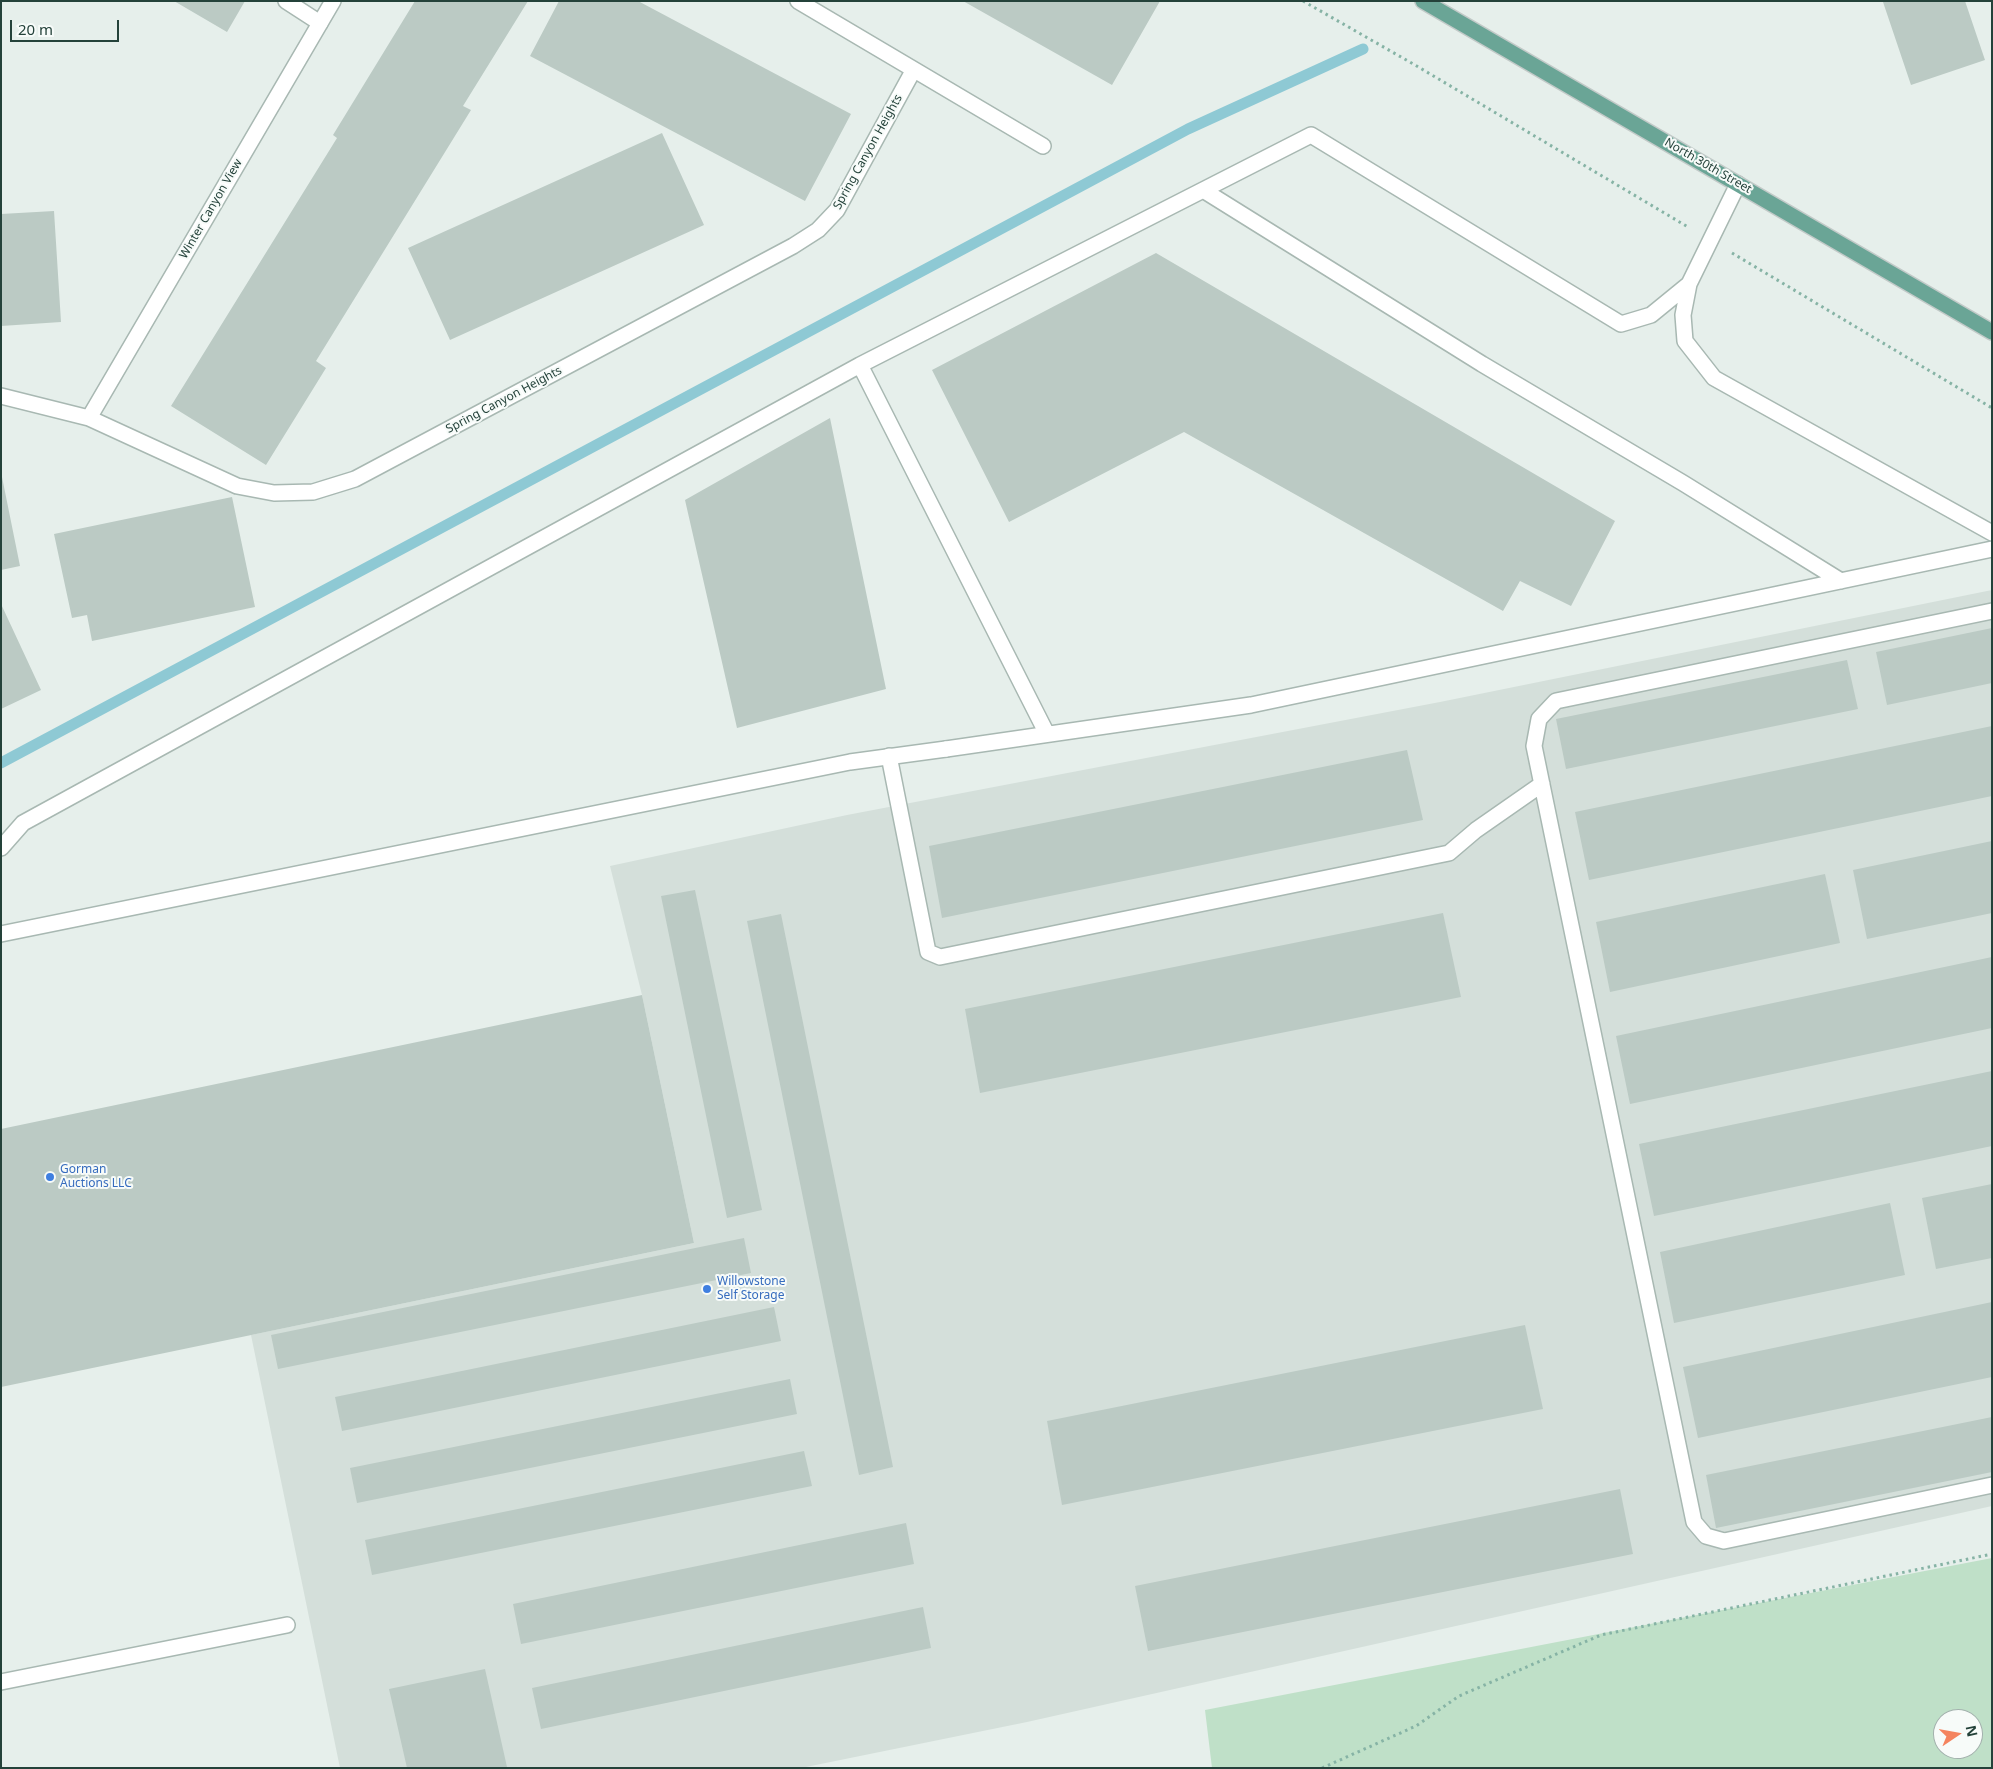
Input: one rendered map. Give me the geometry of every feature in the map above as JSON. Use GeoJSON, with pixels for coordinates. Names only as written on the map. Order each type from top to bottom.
{"type":"FeatureCollection","features":[{"type":"Feature","properties":{"kind":"main road","name":"North 30th Street"},"geometry":{"type":"LineString","coordinates":[[1423,1],[1992,332]]}},
{"type":"Feature","properties":{"kind":"street"},"geometry":{"type":"LineString","coordinates":[[286,1],[320,23]]}},
{"type":"Feature","properties":{"kind":"street","name":"Winter Canyon View"},"geometry":{"type":"LineString","coordinates":[[89,418],[333,1]]}},
{"type":"Feature","properties":{"kind":"street"},"geometry":{"type":"LineString","coordinates":[[798,1],[913,71],[1044,146]]}},
{"type":"Feature","properties":{"kind":"street","name":"Spring Canyon Heights"},"geometry":{"type":"LineString","coordinates":[[1,396],[89,418],[237,486],[274,494],[313,492],[355,479],[793,246],[818,230],[837,210],[913,71]]}},
{"type":"Feature","properties":{"kind":"street"},"geometry":{"type":"LineString","coordinates":[[1,848],[23,823],[860,365],[1312,135],[1621,324],[1651,315],[1689,284]]}},
{"type":"Feature","properties":{"kind":"street"},"geometry":{"type":"LineString","coordinates":[[1738,184],[1689,284],[1683,315],[1685,341],[1714,378],[1992,533]]}},
{"type":"Feature","properties":{"kind":"street"},"geometry":{"type":"LineString","coordinates":[[1204,190],[1482,364],[1683,482],[1841,581]]}},
{"type":"Feature","properties":{"kind":"street"},"geometry":{"type":"LineString","coordinates":[[860,365],[1048,734]]}},
{"type":"Feature","properties":{"kind":"street"},"geometry":{"type":"LineString","coordinates":[[1,934],[850,762],[1251,705],[1992,548]]}},
{"type":"Feature","properties":{"kind":"street"},"geometry":{"type":"LineString","coordinates":[[1992,610],[1556,701],[1539,719],[1534,746],[1694,1522],[1706,1536],[1724,1541],[1992,1485]]}},
{"type":"Feature","properties":{"kind":"street"},"geometry":{"type":"LineString","coordinates":[[889,756],[928,952],[940,957],[1449,853],[1476,830],[1542,784]]}},
{"type":"Feature","properties":{"kind":"street"},"geometry":{"type":"LineString","coordinates":[[1,1682],[287,1625]]}},
{"type":"Feature","properties":{"kind":"path"},"geometry":{"type":"LineString","coordinates":[[1303,1],[1415,65]]}},
{"type":"Feature","properties":{"kind":"path"},"geometry":{"type":"LineString","coordinates":[[1322,1768],[1416,1726],[1459,1696],[1601,1635],[1992,1554]]}},
{"type":"Feature","properties":{"kind":"shaded area"},"geometry":{"type":"Polygon","coordinates":[[[1992,590],[1992,1506],[1027,1722],[801,1768],[340,1768],[251,1335],[694,1243],[642,995],[610,866],[847,815],[1440,702],[1992,590]]]}},
{"type":"Feature","properties":{"kind":"green space"},"geometry":{"type":"Polygon","coordinates":[[[1992,1558],[1992,1768],[1212,1768],[1205,1710],[1992,1558]]]}},
{"type":"Feature","properties":{"kind":"building"},"geometry":{"type":"Polygon","coordinates":[[[174,1],[245,1],[227,32],[174,1]]]}},
{"type":"Feature","properties":{"kind":"building"},"geometry":{"type":"Polygon","coordinates":[[[415,1],[528,1],[463,106],[471,110],[316,361],[326,368],[266,465],[171,406],[337,138],[333,135],[415,1]]]}},
{"type":"Feature","properties":{"kind":"building"},"geometry":{"type":"Polygon","coordinates":[[[559,1],[638,1],[851,114],[805,201],[530,56],[559,1]]]}},
{"type":"Feature","properties":{"kind":"building"},"geometry":{"type":"Polygon","coordinates":[[[963,1],[1160,1],[1112,85],[963,1]]]}},
{"type":"Feature","properties":{"kind":"building"},"geometry":{"type":"Polygon","coordinates":[[[1965,1],[1985,60],[1911,85],[1883,2],[1965,1]]]}},
{"type":"Feature","properties":{"kind":"building"},"geometry":{"type":"Polygon","coordinates":[[[662,133],[704,225],[450,340],[408,248],[662,133]]]}},
{"type":"Feature","properties":{"kind":"building"},"geometry":{"type":"Polygon","coordinates":[[[54,211],[61,322],[1,326],[1,214],[54,211]]]}},
{"type":"Feature","properties":{"kind":"building"},"geometry":{"type":"Polygon","coordinates":[[[1156,253],[1615,521],[1571,606],[1520,581],[1503,611],[1184,432],[1009,522],[932,370],[1156,253]]]}},
{"type":"Feature","properties":{"kind":"building"},"geometry":{"type":"Polygon","coordinates":[[[830,418],[886,689],[737,728],[685,500],[830,418]]]}},
{"type":"Feature","properties":{"kind":"building"},"geometry":{"type":"Polygon","coordinates":[[[1,478],[20,566],[1,570],[1,478]]]}},
{"type":"Feature","properties":{"kind":"building"},"geometry":{"type":"Polygon","coordinates":[[[232,497],[255,607],[92,641],[87,615],[72,618],[54,534],[232,497]]]}},
{"type":"Feature","properties":{"kind":"building"},"geometry":{"type":"Polygon","coordinates":[[[1,604],[41,690],[1,709],[1,604]]]}},
{"type":"Feature","properties":{"kind":"building"},"geometry":{"type":"Polygon","coordinates":[[[1992,628],[1992,683],[1887,705],[1876,652],[1992,628]]]}},
{"type":"Feature","properties":{"kind":"building"},"geometry":{"type":"Polygon","coordinates":[[[1847,660],[1858,709],[1566,769],[1556,719],[1847,660]]]}},
{"type":"Feature","properties":{"kind":"building"},"geometry":{"type":"Polygon","coordinates":[[[1992,726],[1992,796],[1589,880],[1575,812],[1992,726]]]}},
{"type":"Feature","properties":{"kind":"building"},"geometry":{"type":"Polygon","coordinates":[[[1407,750],[1423,820],[942,918],[929,846],[1407,750]]]}},
{"type":"Feature","properties":{"kind":"building"},"geometry":{"type":"Polygon","coordinates":[[[1992,841],[1992,913],[1867,939],[1853,870],[1992,841]]]}},
{"type":"Feature","properties":{"kind":"building"},"geometry":{"type":"Polygon","coordinates":[[[1825,874],[1840,943],[1610,992],[1596,922],[1825,874]]]}},
{"type":"Feature","properties":{"kind":"building"},"geometry":{"type":"Polygon","coordinates":[[[695,890],[762,1210],[727,1218],[661,896],[695,890]]]}},
{"type":"Feature","properties":{"kind":"building"},"geometry":{"type":"Polygon","coordinates":[[[1443,913],[1461,997],[980,1093],[965,1009],[1443,913]]]}},
{"type":"Feature","properties":{"kind":"building"},"geometry":{"type":"Polygon","coordinates":[[[781,914],[893,1467],[859,1475],[747,921],[781,914]]]}},
{"type":"Feature","properties":{"kind":"building"},"geometry":{"type":"Polygon","coordinates":[[[1992,957],[1992,1028],[1630,1104],[1616,1036],[1992,957]]]}},
{"type":"Feature","properties":{"kind":"building"},"geometry":{"type":"Polygon","coordinates":[[[642,995],[694,1243],[1,1387],[1,1129],[642,995]]]}},
{"type":"Feature","properties":{"kind":"building"},"geometry":{"type":"Polygon","coordinates":[[[1992,1071],[1992,1146],[1654,1216],[1639,1144],[1992,1071]]]}},
{"type":"Feature","properties":{"kind":"building"},"geometry":{"type":"Polygon","coordinates":[[[1992,1184],[1992,1258],[1936,1269],[1922,1198],[1992,1184]]]}},
{"type":"Feature","properties":{"kind":"building"},"geometry":{"type":"Polygon","coordinates":[[[1890,1203],[1905,1275],[1674,1323],[1660,1252],[1890,1203]]]}},
{"type":"Feature","properties":{"kind":"building"},"geometry":{"type":"Polygon","coordinates":[[[744,1238],[751,1273],[278,1369],[271,1335],[744,1238]]]}},
{"type":"Feature","properties":{"kind":"building"},"geometry":{"type":"Polygon","coordinates":[[[1992,1302],[1992,1377],[1698,1438],[1683,1367],[1992,1302]]]}},
{"type":"Feature","properties":{"kind":"building"},"geometry":{"type":"Polygon","coordinates":[[[774,1307],[781,1341],[342,1431],[335,1397],[774,1307]]]}},
{"type":"Feature","properties":{"kind":"building"},"geometry":{"type":"Polygon","coordinates":[[[1525,1325],[1543,1409],[1062,1505],[1047,1421],[1525,1325]]]}},
{"type":"Feature","properties":{"kind":"building"},"geometry":{"type":"Polygon","coordinates":[[[790,1379],[797,1414],[357,1503],[350,1468],[790,1379]]]}},
{"type":"Feature","properties":{"kind":"building"},"geometry":{"type":"Polygon","coordinates":[[[1992,1417],[1992,1472],[1716,1528],[1706,1475],[1992,1417]]]}},
{"type":"Feature","properties":{"kind":"building"},"geometry":{"type":"Polygon","coordinates":[[[804,1451],[812,1486],[372,1575],[365,1540],[804,1451]]]}},
{"type":"Feature","properties":{"kind":"building"},"geometry":{"type":"Polygon","coordinates":[[[1620,1489],[1633,1554],[1148,1651],[1135,1586],[1620,1489]]]}},
{"type":"Feature","properties":{"kind":"building"},"geometry":{"type":"Polygon","coordinates":[[[906,1523],[914,1564],[521,1644],[513,1604],[906,1523]]]}},
{"type":"Feature","properties":{"kind":"building"},"geometry":{"type":"Polygon","coordinates":[[[923,1607],[931,1648],[541,1729],[532,1688],[923,1607]]]}},
{"type":"Feature","properties":{"kind":"building"},"geometry":{"type":"Polygon","coordinates":[[[485,1669],[507,1767],[407,1768],[389,1689],[485,1669]]]}},
{"type":"Feature","properties":{"kind":"waterway"},"geometry":{"type":"LineString","coordinates":[[1,763],[1188,129],[1363,49]]}},
{"type":"Feature","properties":{"kind":"place","name":"Gorman Auctions LLC"},"geometry":{"type":"Point","coordinates":[50,1177]}},
{"type":"Feature","properties":{"kind":"place","name":"Willowstone Self Storage"},"geometry":{"type":"Point","coordinates":[707,1289]}}]}
